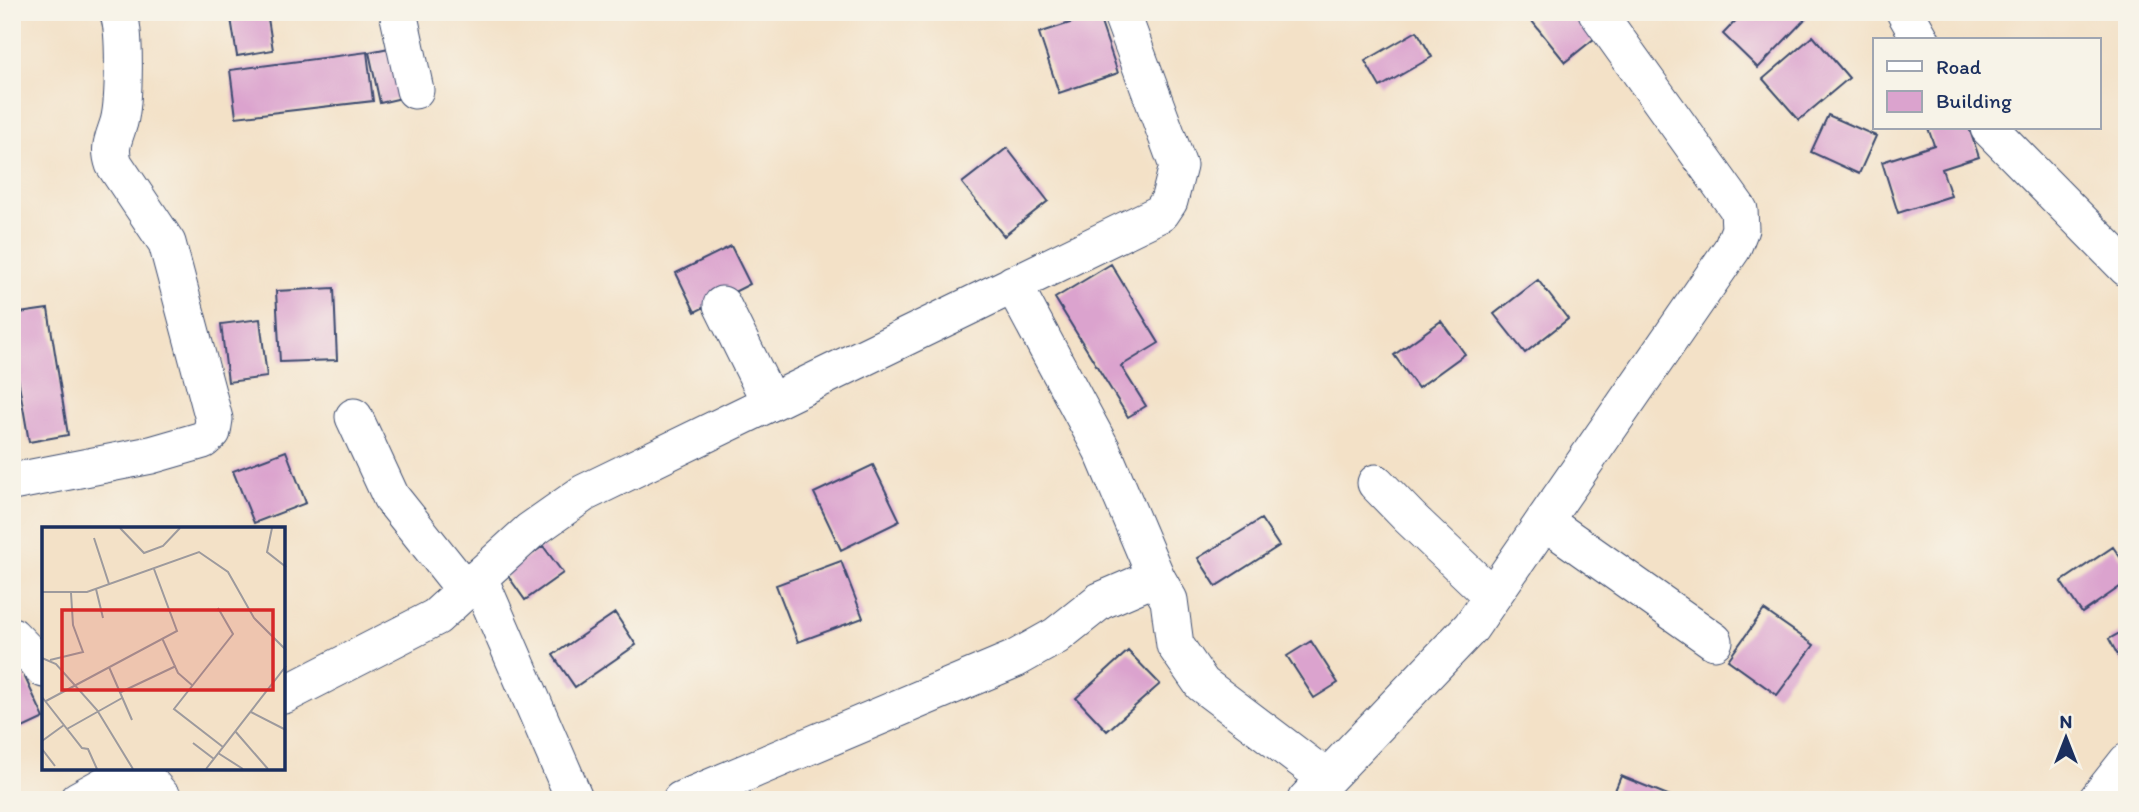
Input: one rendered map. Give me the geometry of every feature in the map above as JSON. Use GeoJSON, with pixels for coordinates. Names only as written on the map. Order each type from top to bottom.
{"type":"FeatureCollection","features":[{"type":"Feature","properties":{"kind":"street"},"geometry":{"type":"LineString","coordinates":[[12,482],[150,455],[202,440],[212,432],[214,419],[167,243],[114,164],[111,154],[111,144],[122,105],[123,36],[118,12]]}},
{"type":"Feature","properties":{"kind":"street"},"geometry":{"type":"LineString","coordinates":[[398,12],[415,90]]}},
{"type":"Feature","properties":{"kind":"street"},"geometry":{"type":"LineString","coordinates":[[285,694],[436,617],[530,531],[584,493],[1161,213],[1169,201],[1178,166],[1121,12]]}},
{"type":"Feature","properties":{"kind":"street"},"geometry":{"type":"LineString","coordinates":[[1013,284],[1102,450],[1156,577],[1169,600],[1175,645],[1202,684],[1316,789],[1471,626],[1732,249],[1740,229],[1739,210],[1597,12]]}},
{"type":"Feature","properties":{"kind":"street"},"geometry":{"type":"LineString","coordinates":[[1905,12],[1920,38]]}},
{"type":"Feature","properties":{"kind":"street"},"geometry":{"type":"LineString","coordinates":[[1991,130],[2127,268]]}},
{"type":"Feature","properties":{"kind":"street"},"geometry":{"type":"LineString","coordinates":[[722,305],[771,402]]}},
{"type":"Feature","properties":{"kind":"street"},"geometry":{"type":"LineString","coordinates":[[354,417],[391,497],[473,584],[575,800]]}},
{"type":"Feature","properties":{"kind":"street"},"geometry":{"type":"LineString","coordinates":[[1376,483],[1492,596]]}},
{"type":"Feature","properties":{"kind":"street"},"geometry":{"type":"LineString","coordinates":[[1544,521],[1714,641]]}},
{"type":"Feature","properties":{"kind":"street"},"geometry":{"type":"LineString","coordinates":[[681,800],[1014,659],[1056,636],[1100,601],[1156,577]]}},
{"type":"Feature","properties":{"kind":"street"},"geometry":{"type":"LineString","coordinates":[[12,636],[42,667]]}},
{"type":"Feature","properties":{"kind":"street"},"geometry":{"type":"LineString","coordinates":[[2097,800],[2127,762]]}},
{"type":"Feature","properties":{"kind":"street"},"geometry":{"type":"LineString","coordinates":[[78,800],[133,770]]}},
{"type":"Feature","properties":{"kind":"street"},"geometry":{"type":"LineString","coordinates":[[139,770],[164,800]]}},
{"type":"Feature","properties":{"kind":"building"},"geometry":{"type":"Polygon","coordinates":[[[230,12],[267,12],[273,50],[237,56],[230,12]]]}},
{"type":"Feature","properties":{"kind":"building"},"geometry":{"type":"Polygon","coordinates":[[[1541,12],[1608,12],[1615,22],[1565,62],[1531,20],[1541,12]]]}},
{"type":"Feature","properties":{"kind":"building"},"geometry":{"type":"Polygon","coordinates":[[[1744,12],[1812,12],[1758,68],[1723,34],[1744,12]]]}},
{"type":"Feature","properties":{"kind":"building"},"geometry":{"type":"Polygon","coordinates":[[[1098,14],[1118,73],[1059,93],[1039,33],[1098,14]]]}},
{"type":"Feature","properties":{"kind":"building"},"geometry":{"type":"Polygon","coordinates":[[[1417,31],[1432,57],[1380,87],[1365,61],[1417,31]]]}},
{"type":"Feature","properties":{"kind":"building"},"geometry":{"type":"Polygon","coordinates":[[[1813,36],[1849,78],[1799,120],[1763,79],[1813,36]]]}},
{"type":"Feature","properties":{"kind":"building"},"geometry":{"type":"Polygon","coordinates":[[[394,47],[406,97],[380,103],[369,52],[394,47]]]}},
{"type":"Feature","properties":{"kind":"building"},"geometry":{"type":"Polygon","coordinates":[[[367,52],[373,101],[236,117],[230,70],[367,52]]]}},
{"type":"Feature","properties":{"kind":"building"},"geometry":{"type":"Polygon","coordinates":[[[1828,115],[1876,136],[1859,174],[1811,152],[1828,115]]]}},
{"type":"Feature","properties":{"kind":"building"},"geometry":{"type":"Polygon","coordinates":[[[1929,130],[1970,130],[1979,157],[1942,169],[1951,196],[1898,213],[1882,162],[1934,145],[1929,130]]]}},
{"type":"Feature","properties":{"kind":"building"},"geometry":{"type":"Polygon","coordinates":[[[1007,148],[1048,201],[1004,236],[962,183],[1007,148]]]}},
{"type":"Feature","properties":{"kind":"building"},"geometry":{"type":"Polygon","coordinates":[[[731,246],[750,284],[695,312],[676,273],[731,246]]]}},
{"type":"Feature","properties":{"kind":"building"},"geometry":{"type":"Polygon","coordinates":[[[1111,264],[1159,343],[1121,366],[1146,406],[1128,417],[1055,298],[1111,264]]]}},
{"type":"Feature","properties":{"kind":"building"},"geometry":{"type":"Polygon","coordinates":[[[1538,280],[1568,319],[1525,353],[1494,314],[1538,280]]]}},
{"type":"Feature","properties":{"kind":"building"},"geometry":{"type":"Polygon","coordinates":[[[334,288],[337,360],[280,362],[276,291],[334,288]]]}},
{"type":"Feature","properties":{"kind":"building"},"geometry":{"type":"Polygon","coordinates":[[[48,309],[68,435],[29,442],[12,343],[12,314],[48,309]]]}},
{"type":"Feature","properties":{"kind":"building"},"geometry":{"type":"Polygon","coordinates":[[[260,319],[267,377],[228,382],[221,324],[260,319]]]}},
{"type":"Feature","properties":{"kind":"building"},"geometry":{"type":"Polygon","coordinates":[[[1441,321],[1465,354],[1418,388],[1394,355],[1441,321]]]}},
{"type":"Feature","properties":{"kind":"building"},"geometry":{"type":"Polygon","coordinates":[[[286,451],[306,503],[254,523],[233,471],[286,451]]]}},
{"type":"Feature","properties":{"kind":"building"},"geometry":{"type":"Polygon","coordinates":[[[873,465],[900,521],[841,550],[814,493],[873,465]]]}},
{"type":"Feature","properties":{"kind":"building"},"geometry":{"type":"Polygon","coordinates":[[[1261,519],[1279,546],[1216,586],[1198,558],[1261,519]]]}},
{"type":"Feature","properties":{"kind":"building"},"geometry":{"type":"Polygon","coordinates":[[[543,546],[563,573],[525,600],[506,573],[543,546]]]}},
{"type":"Feature","properties":{"kind":"building"},"geometry":{"type":"Polygon","coordinates":[[[2113,547],[2127,567],[2127,582],[2082,613],[2061,582],[2113,547]]]}},
{"type":"Feature","properties":{"kind":"building"},"geometry":{"type":"Polygon","coordinates":[[[841,561],[863,618],[798,642],[776,585],[841,561]]]}},
{"type":"Feature","properties":{"kind":"building"},"geometry":{"type":"Polygon","coordinates":[[[1764,610],[1814,645],[1777,695],[1728,660],[1764,610]]]}},
{"type":"Feature","properties":{"kind":"building"},"geometry":{"type":"Polygon","coordinates":[[[615,613],[636,645],[575,687],[553,655],[615,613]]]}},
{"type":"Feature","properties":{"kind":"building"},"geometry":{"type":"Polygon","coordinates":[[[2127,629],[2127,672],[2109,639],[2127,629]]]}},
{"type":"Feature","properties":{"kind":"building"},"geometry":{"type":"Polygon","coordinates":[[[1311,641],[1338,683],[1314,698],[1287,656],[1311,641]]]}},
{"type":"Feature","properties":{"kind":"building"},"geometry":{"type":"Polygon","coordinates":[[[1128,651],[1160,684],[1107,731],[1076,698],[1128,651]]]}},
{"type":"Feature","properties":{"kind":"building"},"geometry":{"type":"Polygon","coordinates":[[[21,669],[42,719],[12,733],[12,673],[21,669]]]}},
{"type":"Feature","properties":{"kind":"building"},"geometry":{"type":"Polygon","coordinates":[[[1621,776],[1680,800],[1611,800],[1621,776]]]}}]}
